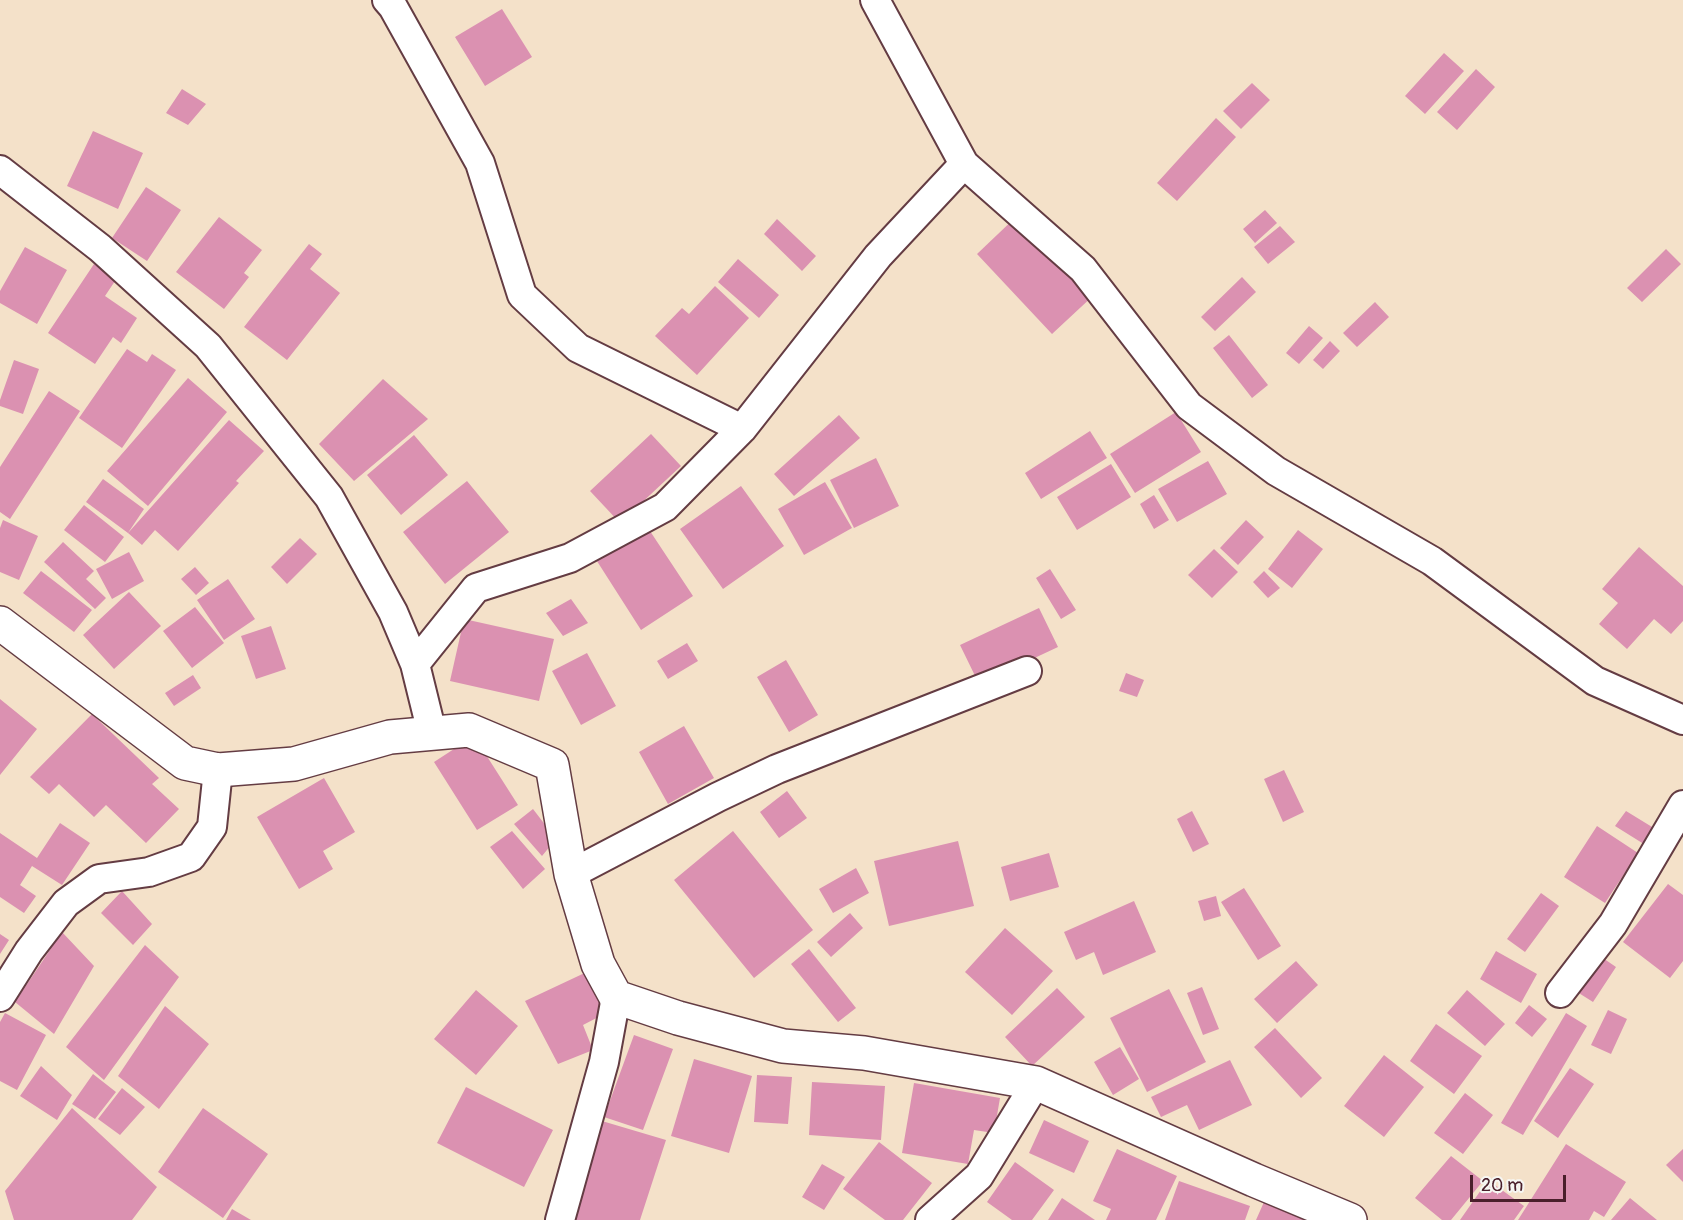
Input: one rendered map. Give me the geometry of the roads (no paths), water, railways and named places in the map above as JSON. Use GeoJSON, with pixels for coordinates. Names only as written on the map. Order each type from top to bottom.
{"type":"FeatureCollection","features":[{"type":"Feature","properties":{"kind":"street"},"geometry":{"type":"LineString","coordinates":[[387,0],[480,163],[522,295],[578,348],[742,429]]}},
{"type":"Feature","properties":{"kind":"street"},"geometry":{"type":"LineString","coordinates":[[875,0],[964,164],[1083,269],[1189,406],[1276,471],[1432,561],[1595,681],[1683,720]]}},
{"type":"Feature","properties":{"kind":"street"},"geometry":{"type":"LineString","coordinates":[[415,664],[476,588],[570,558],[665,507],[742,429],[878,256],[964,164]]}},
{"type":"Feature","properties":{"kind":"street"},"geometry":{"type":"LineString","coordinates":[[0,170],[100,248],[208,346],[329,497],[393,612],[415,664],[432,733]]}},
{"type":"Feature","properties":{"kind":"street"},"geometry":{"type":"LineString","coordinates":[[0,623],[185,763],[218,771],[294,764],[390,737],[469,730],[552,765],[572,874],[598,963],[616,997],[604,1062],[560,1220]]}},
{"type":"Feature","properties":{"kind":"street"},"geometry":{"type":"LineString","coordinates":[[572,874],[718,797],[777,769],[1027,671]]}},
{"type":"Feature","properties":{"kind":"street"},"geometry":{"type":"LineString","coordinates":[[0,997],[29,951],[66,903],[99,879],[149,872],[191,857],[212,827],[218,771]]}},
{"type":"Feature","properties":{"kind":"street"},"geometry":{"type":"LineString","coordinates":[[1560,993],[1613,924],[1683,805]]}},
{"type":"Feature","properties":{"kind":"street"},"geometry":{"type":"LineString","coordinates":[[616,997],[678,1018],[783,1046],[864,1053],[1036,1083],[1350,1220]]}},
{"type":"Feature","properties":{"kind":"street"},"geometry":{"type":"LineString","coordinates":[[930,1220],[980,1176],[1036,1083]]}}]}
